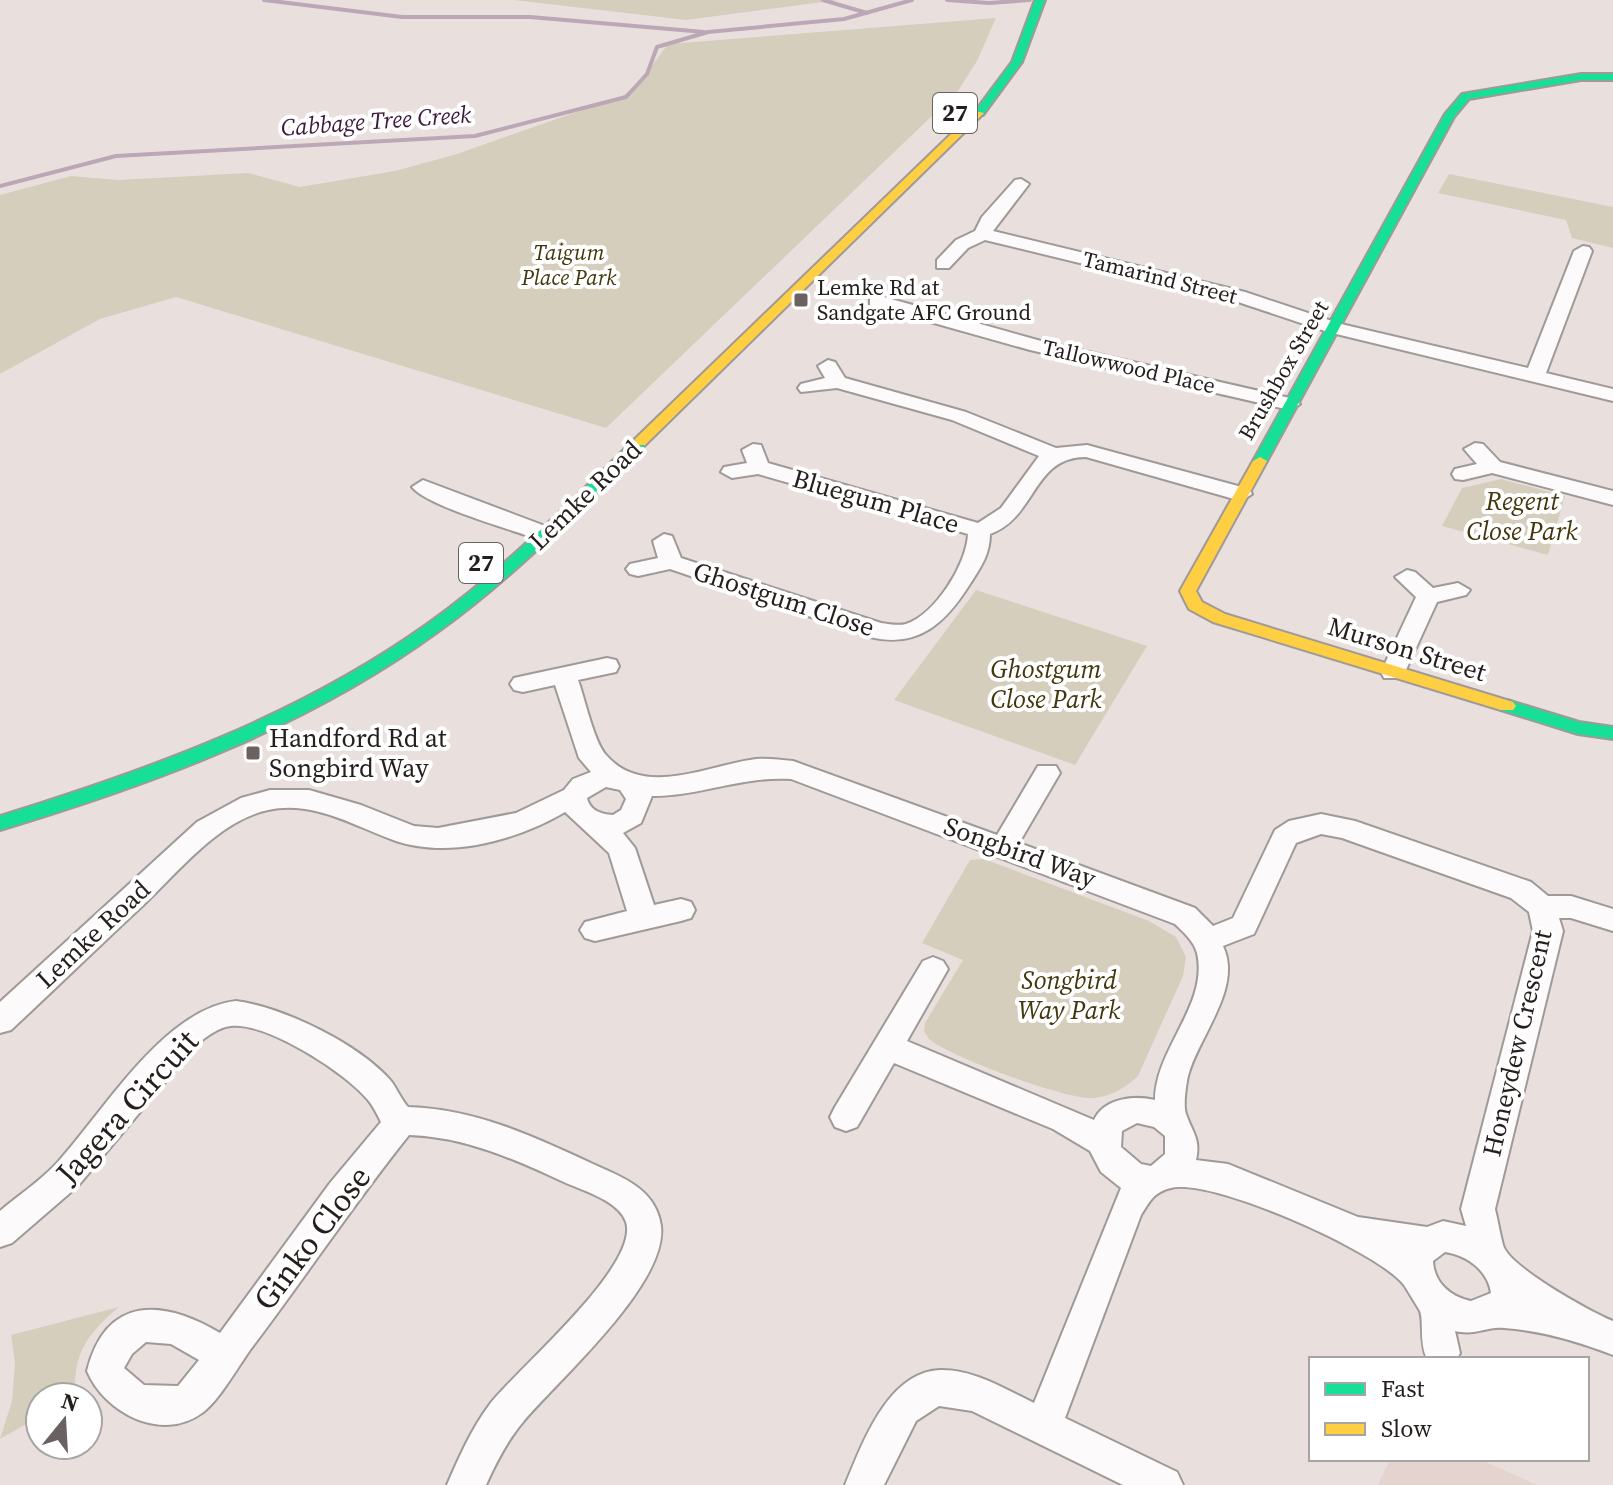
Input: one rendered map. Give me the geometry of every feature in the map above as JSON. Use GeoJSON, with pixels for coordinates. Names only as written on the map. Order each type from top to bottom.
{"type":"FeatureCollection","features":[{"type":"Feature","properties":{"kind":"main road","name":"Lemke Road"},"geometry":{"type":"LineString","coordinates":[[0,822],[137,780],[283,718],[395,653],[438,624],[545,534],[986,106],[1017,62],[1031,13],[1025,0]]}},
{"type":"Feature","properties":{"kind":"main road","name":"Lemke Road"},"geometry":{"type":"LineString","coordinates":[[594,460],[811,255],[977,91],[1031,13]]}},
{"type":"Feature","properties":{"kind":"main road","name":"Brushbox Street"},"geometry":{"type":"LineString","coordinates":[[1191,601],[1188,591],[1191,581],[1335,328],[1449,116],[1466,96],[1581,77],[1613,77]]}},
{"type":"Feature","properties":{"kind":"main road","name":"Lemke Road"},"geometry":{"type":"LineString","coordinates":[[517,531],[543,507]]}},
{"type":"Feature","properties":{"kind":"main road","name":"Murson Street"},"geometry":{"type":"LineString","coordinates":[[1191,601],[1219,618],[1578,728],[1613,733]]}},
{"type":"Feature","properties":{"kind":"street"},"geometry":{"type":"LineString","coordinates":[[943,264],[962,244],[983,234],[984,226],[1021,184]]}},
{"type":"Feature","properties":{"kind":"street","name":"Tamarind Street"},"geometry":{"type":"LineString","coordinates":[[983,234],[1249,299],[1335,328],[1613,395]]}},
{"type":"Feature","properties":{"kind":"street"},"geometry":{"type":"LineString","coordinates":[[1535,376],[1583,251]]}},
{"type":"Feature","properties":{"kind":"street","name":"Tallowwood Place"},"geometry":{"type":"LineString","coordinates":[[862,316],[883,295],[1048,349],[1290,404]]}},
{"type":"Feature","properties":{"kind":"street"},"geometry":{"type":"LineString","coordinates":[[808,388],[832,374],[969,419],[1053,454],[1071,450],[1087,451],[1241,494]]}},
{"type":"Feature","properties":{"kind":"street"},"geometry":{"type":"LineString","coordinates":[[1475,449],[1492,467]]}},
{"type":"Feature","properties":{"kind":"street","name":"Bluegum Place"},"geometry":{"type":"LineString","coordinates":[[732,472],[756,458],[979,530],[990,528],[1004,519],[1053,454]]}},
{"type":"Feature","properties":{"kind":"street"},"geometry":{"type":"LineString","coordinates":[[1463,474],[1492,467],[1613,498]]}},
{"type":"Feature","properties":{"kind":"street"},"geometry":{"type":"LineString","coordinates":[[423,487],[517,531],[545,534]]}},
{"type":"Feature","properties":{"kind":"street","name":"Ghostgum Close"},"geometry":{"type":"LineString","coordinates":[[638,569],[668,552],[879,631],[908,634],[927,625],[974,560],[979,548],[979,530]]}},
{"type":"Feature","properties":{"kind":"street"},"geometry":{"type":"LineString","coordinates":[[1407,577],[1428,596]]}},
{"type":"Feature","properties":{"kind":"street"},"geometry":{"type":"LineString","coordinates":[[1428,596],[1458,590]]}},
{"type":"Feature","properties":{"kind":"street"},"geometry":{"type":"LineString","coordinates":[[1393,672],[1428,596]]}},
{"type":"Feature","properties":{"kind":"street"},"geometry":{"type":"LineString","coordinates":[[523,684],[607,666]]}},
{"type":"Feature","properties":{"kind":"street"},"geometry":{"type":"LineString","coordinates":[[564,675],[644,919]]}},
{"type":"Feature","properties":{"kind":"street","name":"Songbird Way"},"geometry":{"type":"LineString","coordinates":[[269,801],[321,800],[405,834],[428,838],[463,835],[534,818],[565,820],[605,796],[677,786],[745,770],[782,767],[1165,906],[1195,923],[1208,940]]}},
{"type":"Feature","properties":{"kind":"street"},"geometry":{"type":"LineString","coordinates":[[1004,846],[1047,773]]}},
{"type":"Feature","properties":{"kind":"street","name":"Lemke Road"},"geometry":{"type":"LineString","coordinates":[[0,1021],[207,829],[232,814],[269,801]]}},
{"type":"Feature","properties":{"kind":"street","name":"Honeydew Crescent"},"geometry":{"type":"LineString","coordinates":[[1208,940],[1232,933],[1249,921],[1285,837],[1299,828],[1321,824],[1345,828],[1512,885],[1530,895],[1542,907],[1547,922],[1546,939],[1478,1209],[1487,1241],[1445,1250]]}},
{"type":"Feature","properties":{"kind":"street"},"geometry":{"type":"LineString","coordinates":[[1542,907],[1571,907],[1613,920]]}},
{"type":"Feature","properties":{"kind":"street"},"geometry":{"type":"LineString","coordinates":[[595,930],[681,910]]}},
{"type":"Feature","properties":{"kind":"street"},"geometry":{"type":"LineString","coordinates":[[1043,1427],[1127,1209],[1157,1150],[1171,1079],[1214,974],[1208,940]]}},
{"type":"Feature","properties":{"kind":"street"},"geometry":{"type":"LineString","coordinates":[[846,1117],[933,969]]}},
{"type":"Feature","properties":{"kind":"street","name":"Jagera Circuit"},"geometry":{"type":"LineString","coordinates":[[0,1232],[66,1176],[181,1039],[202,1024],[224,1015],[245,1014],[268,1022],[346,1062],[380,1090],[401,1121]]}},
{"type":"Feature","properties":{"kind":"street"},"geometry":{"type":"LineString","coordinates":[[887,1047],[1064,1119],[1106,1132]]}},
{"type":"Feature","properties":{"kind":"street"},"geometry":{"type":"LineString","coordinates":[[1157,1150],[1124,1111],[1106,1132],[1107,1154],[1157,1150],[1352,1230],[1445,1250],[1476,1302]]}},
{"type":"Feature","properties":{"kind":"street"},"geometry":{"type":"LineString","coordinates":[[401,1121],[439,1122],[505,1139],[529,1149],[628,1198],[642,1216],[644,1226],[641,1247],[610,1299],[496,1427],[466,1485]]}},
{"type":"Feature","properties":{"kind":"street","name":"Ginko Close"},"geometry":{"type":"LineString","coordinates":[[224,1355],[291,1269],[342,1194],[401,1121]]}},
{"type":"Feature","properties":{"kind":"street"},"geometry":{"type":"LineString","coordinates":[[1445,1250],[1427,1295],[1573,1322],[1613,1338]]}},
{"type":"Feature","properties":{"kind":"street"},"geometry":{"type":"LineString","coordinates":[[1442,1356],[1476,1302]]}},
{"type":"Feature","properties":{"kind":"street"},"geometry":{"type":"LineString","coordinates":[[864,1485],[903,1408],[925,1392],[939,1388],[975,1394],[1164,1485]]}},
{"type":"Feature","properties":{"kind":"shaded area"},"geometry":{"type":"Polygon","coordinates":[[[1389,1461],[1483,1461],[1537,1485],[1378,1485],[1389,1461]]]}},
{"type":"Feature","properties":{"kind":"green space"},"geometry":{"type":"Polygon","coordinates":[[[514,0],[838,0],[686,20],[514,0]]]}},
{"type":"Feature","properties":{"kind":"green space","name":"Taigum Place Park"},"geometry":{"type":"Polygon","coordinates":[[[996,18],[977,61],[958,91],[606,428],[176,297],[100,319],[0,374],[0,195],[71,176],[118,180],[248,173],[300,187],[395,171],[457,154],[622,96],[637,86],[668,44],[996,18]]]}},
{"type":"Feature","properties":{"kind":"green space"},"geometry":{"type":"Polygon","coordinates":[[[1449,174],[1613,207],[1613,248],[1572,238],[1566,220],[1438,193],[1449,174]]]}},
{"type":"Feature","properties":{"kind":"green space","name":"Regent Close Park"},"geometry":{"type":"Polygon","coordinates":[[[1501,479],[1565,496],[1548,555],[1442,526],[1462,488],[1501,479]]]}},
{"type":"Feature","properties":{"kind":"green space","name":"Ghostgum Close Park"},"geometry":{"type":"Polygon","coordinates":[[[976,590],[1147,646],[1075,765],[894,700],[976,590]]]}},
{"type":"Feature","properties":{"kind":"green space","name":"Songbird Way Park"},"geometry":{"type":"Polygon","coordinates":[[[984,859],[1149,921],[1176,937],[1186,957],[1183,976],[1138,1076],[1123,1088],[1094,1098],[1060,1092],[959,1056],[929,1039],[924,1031],[925,1023],[963,960],[922,943],[970,860],[984,859]]]}},
{"type":"Feature","properties":{"kind":"green space"},"geometry":{"type":"Polygon","coordinates":[[[119,1307],[84,1346],[75,1381],[24,1381],[24,1425],[0,1439],[12,1401],[15,1363],[11,1335],[119,1307]]]}},
{"type":"Feature","properties":{"kind":"waterway"},"geometry":{"type":"LineString","coordinates":[[264,0],[402,17],[530,17],[704,32]]}},
{"type":"Feature","properties":{"kind":"waterway"},"geometry":{"type":"LineString","coordinates":[[823,0],[866,13]]}},
{"type":"Feature","properties":{"kind":"waterway","name":"Cabbage Tree Creek"},"geometry":{"type":"LineString","coordinates":[[866,13],[912,0]]}},
{"type":"Feature","properties":{"kind":"waterway","name":"Cabbage Tree Creek"},"geometry":{"type":"LineString","coordinates":[[947,0],[989,3],[1030,0]]}},
{"type":"Feature","properties":{"kind":"waterway","name":"Cabbage Tree Creek"},"geometry":{"type":"LineString","coordinates":[[0,186],[116,156],[475,136],[626,97],[647,74],[657,47],[708,32],[844,19],[866,13]]}},
{"type":"Feature","properties":{"kind":"traffic: fast"},"geometry":{"type":"LineString","coordinates":[[979,113],[1017,62],[1040,0]]}},
{"type":"Feature","properties":{"kind":"traffic: fast"},"geometry":{"type":"LineString","coordinates":[[1260,461],[1449,116],[1466,96],[1581,77],[1613,77]]}},
{"type":"Feature","properties":{"kind":"traffic: fast"},"geometry":{"type":"LineString","coordinates":[[0,823],[113,787],[224,744],[278,719],[382,662],[486,586],[640,442]]}},
{"type":"Feature","properties":{"kind":"traffic: fast"},"geometry":{"type":"LineString","coordinates":[[1507,706],[1578,728],[1613,733]]}},
{"type":"Feature","properties":{"kind":"traffic: slow"},"geometry":{"type":"LineString","coordinates":[[640,442],[979,113]]}},
{"type":"Feature","properties":{"kind":"traffic: slow"},"geometry":{"type":"LineString","coordinates":[[1260,461],[1188,591],[1195,605],[1219,618],[1507,706]]}},
{"type":"Feature","properties":{"kind":"place","name":"Lemke Rd at Sandgate AFC Ground"},"geometry":{"type":"Point","coordinates":[801,300]}},
{"type":"Feature","properties":{"kind":"place","name":"Handford Rd at Songbird Way"},"geometry":{"type":"Point","coordinates":[253,753]}}]}
